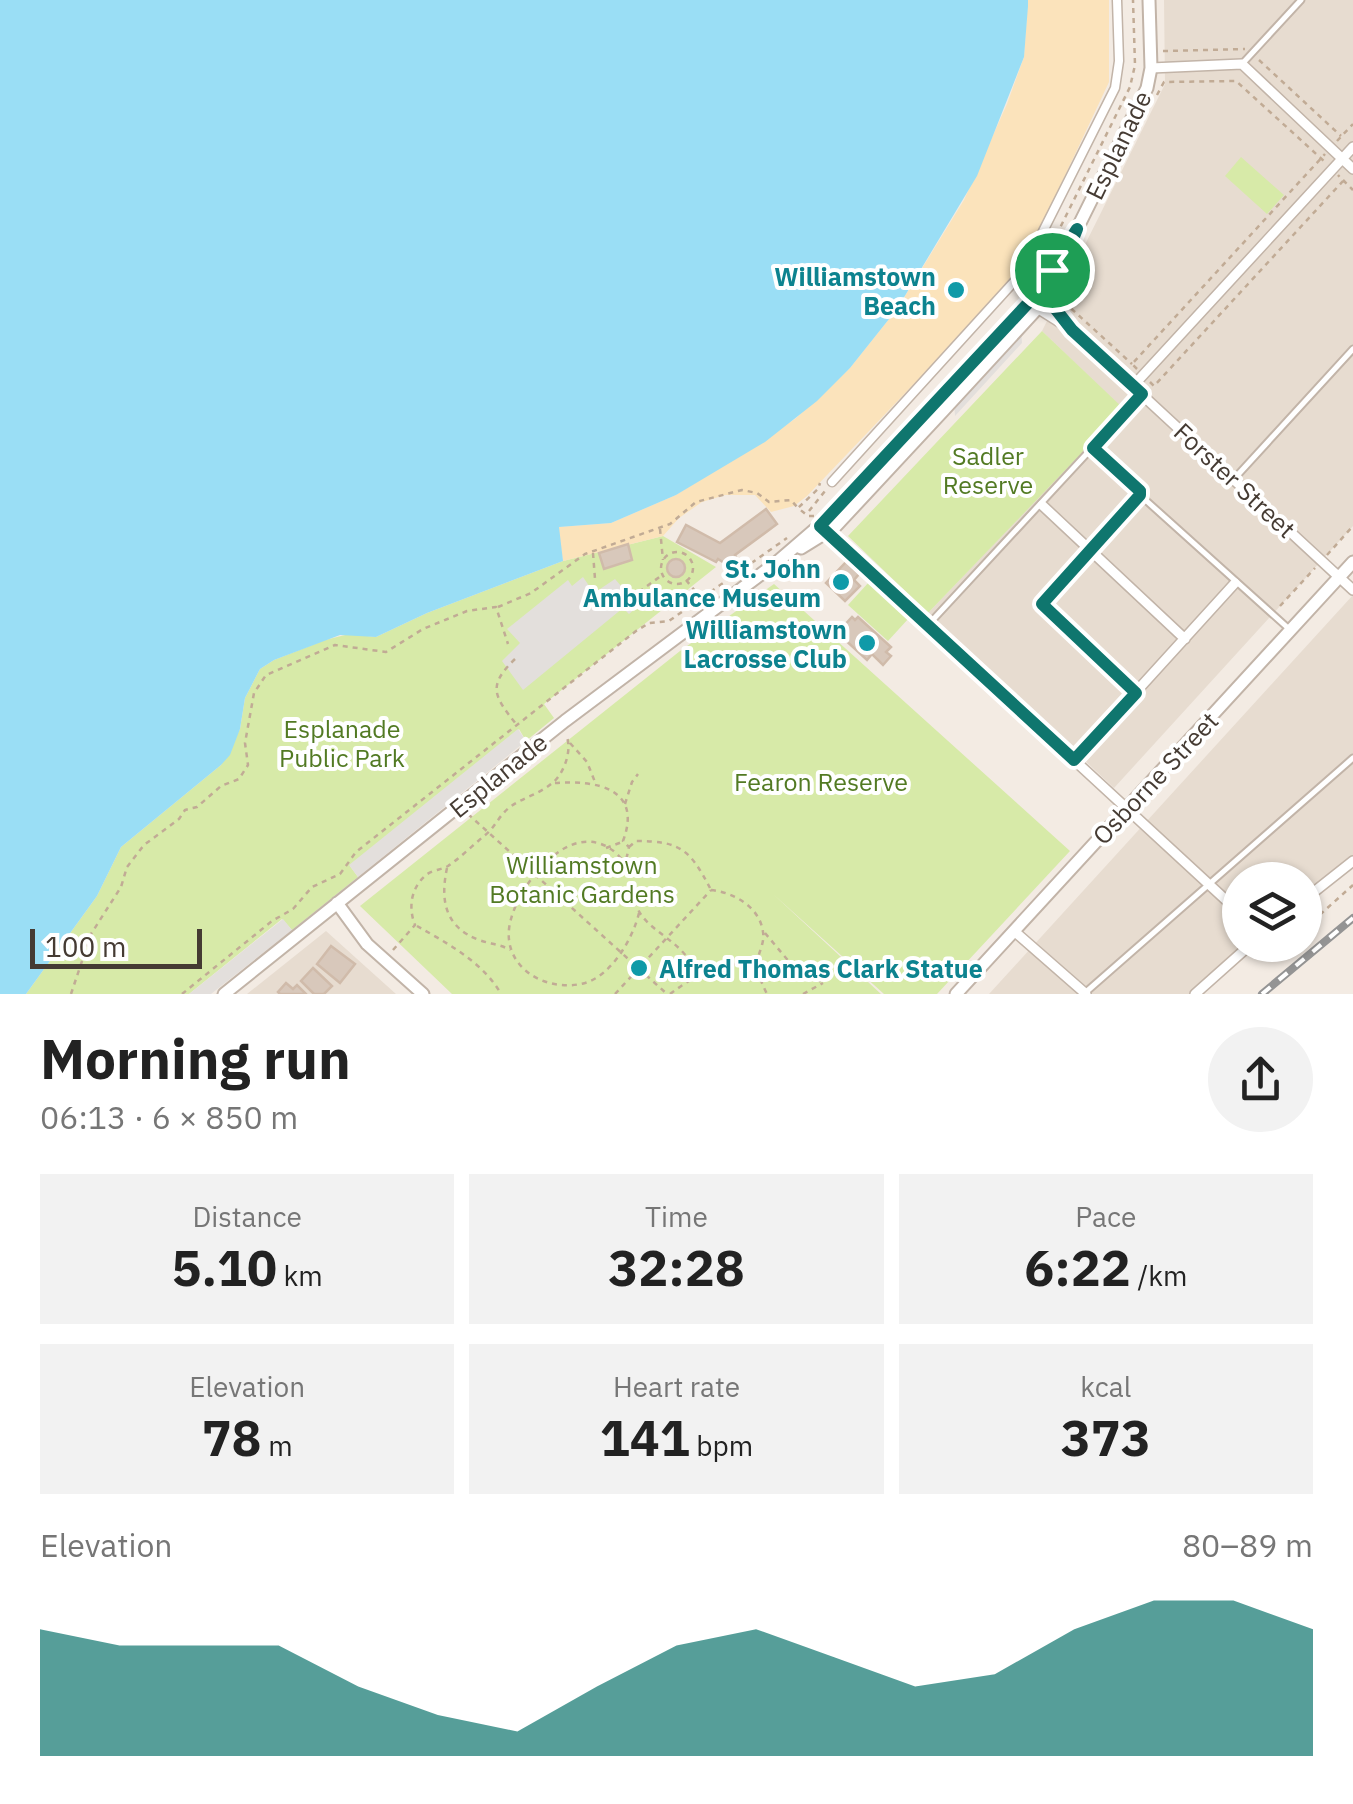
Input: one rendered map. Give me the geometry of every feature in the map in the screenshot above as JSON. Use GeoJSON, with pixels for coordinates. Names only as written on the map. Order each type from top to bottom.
{"type":"FeatureCollection","features":[{"type":"Feature","properties":{"kind":"street"},"geometry":{"type":"LineString","coordinates":[[832,482],[1002,298],[1034,254],[1115,88],[1117,0]]}},
{"type":"Feature","properties":{"kind":"street","name":"Esplanade"},"geometry":{"type":"LineString","coordinates":[[224,994],[560,725],[821,525],[1043,302],[1143,98],[1150,68],[1149,0]]}},
{"type":"Feature","properties":{"kind":"street"},"geometry":{"type":"LineString","coordinates":[[1150,68],[1242,64],[1353,169]]}},
{"type":"Feature","properties":{"kind":"street"},"geometry":{"type":"LineString","coordinates":[[1134,386],[1353,147]]}},
{"type":"Feature","properties":{"kind":"street","name":"Forster Street"},"geometry":{"type":"LineString","coordinates":[[1043,302],[1353,590]]}},
{"type":"Feature","properties":{"kind":"street"},"geometry":{"type":"LineString","coordinates":[[1042,505],[1185,639]]}},
{"type":"Feature","properties":{"kind":"street"},"geometry":{"type":"LineString","coordinates":[[821,525],[1222,896]]}},
{"type":"Feature","properties":{"kind":"street","name":"Osborne Street"},"geometry":{"type":"LineString","coordinates":[[956,994],[1353,562]]}},
{"type":"Feature","properties":{"kind":"street"},"geometry":{"type":"LineString","coordinates":[[1074,760],[1236,583]]}},
{"type":"Feature","properties":{"kind":"street"},"geometry":{"type":"LineString","coordinates":[[1322,885],[1353,860]]}},
{"type":"Feature","properties":{"kind":"street"},"geometry":{"type":"LineString","coordinates":[[337,903],[360,938],[423,994]]}},
{"type":"Feature","properties":{"kind":"street"},"geometry":{"type":"LineString","coordinates":[[1014,931],[1085,994]]}},
{"type":"Feature","properties":{"kind":"street"},"geometry":{"type":"LineString","coordinates":[[1195,994],[1231,962]]}},
{"type":"Feature","properties":{"kind":"lane"},"geometry":{"type":"LineString","coordinates":[[1242,64],[1301,0]]}},
{"type":"Feature","properties":{"kind":"lane"},"geometry":{"type":"LineString","coordinates":[[1234,479],[1353,349]]}},
{"type":"Feature","properties":{"kind":"lane"},"geometry":{"type":"LineString","coordinates":[[927,626],[1142,394]]}},
{"type":"Feature","properties":{"kind":"lane"},"geometry":{"type":"LineString","coordinates":[[1093,448],[1290,630]]}},
{"type":"Feature","properties":{"kind":"lane"},"geometry":{"type":"LineString","coordinates":[[1136,693],[1042,604],[1140,495]]}},
{"type":"Feature","properties":{"kind":"lane"},"geometry":{"type":"LineString","coordinates":[[1085,994],[1353,758]]}},
{"type":"Feature","properties":{"kind":"path"},"geometry":{"type":"LineString","coordinates":[[1036,276],[1130,87],[1135,65],[1134,0]]}},
{"type":"Feature","properties":{"kind":"path"},"geometry":{"type":"LineString","coordinates":[[1155,100],[1164,82],[1236,81],[1353,190]]}},
{"type":"Feature","properties":{"kind":"path"},"geometry":{"type":"LineString","coordinates":[[1043,302],[1132,364]]}},
{"type":"Feature","properties":{"kind":"path"},"geometry":{"type":"LineString","coordinates":[[798,508],[820,482]]}},
{"type":"Feature","properties":{"kind":"path"},"geometry":{"type":"LineString","coordinates":[[821,525],[808,509],[832,482]]}},
{"type":"Feature","properties":{"kind":"path"},"geometry":{"type":"LineString","coordinates":[[72,994],[91,934],[144,845],[185,810],[197,808],[221,786],[239,779],[248,764],[245,743],[254,693],[266,675],[335,645],[386,652],[423,629],[467,610],[496,608],[530,592],[592,551],[670,524],[696,502],[742,490],[757,493],[769,502],[791,500],[808,516],[811,514]]}},
{"type":"Feature","properties":{"kind":"path"},"geometry":{"type":"LineString","coordinates":[[801,527],[821,525]]}},
{"type":"Feature","properties":{"kind":"path"},"geometry":{"type":"LineString","coordinates":[[1273,614],[1353,526]]}},
{"type":"Feature","properties":{"kind":"path"},"geometry":{"type":"LineString","coordinates":[[631,598],[662,574],[660,528]]}},
{"type":"Feature","properties":{"kind":"path"},"geometry":{"type":"LineString","coordinates":[[182,994],[272,921],[293,910],[312,888],[340,874],[356,852],[636,632],[649,623],[669,621],[787,538]]}},
{"type":"Feature","properties":{"kind":"path"},"geometry":{"type":"LineString","coordinates":[[592,551],[594,580]]}},
{"type":"Feature","properties":{"kind":"path"},"geometry":{"type":"LineString","coordinates":[[662,574],[671,583],[686,580],[692,570],[688,557],[676,552],[663,560]]}},
{"type":"Feature","properties":{"kind":"path"},"geometry":{"type":"LineString","coordinates":[[686,580],[701,598]]}},
{"type":"Feature","properties":{"kind":"path"},"geometry":{"type":"LineString","coordinates":[[496,608],[508,644]]}},
{"type":"Feature","properties":{"kind":"path"},"geometry":{"type":"LineString","coordinates":[[515,658],[502,672],[496,692],[518,726]]}},
{"type":"Feature","properties":{"kind":"path"},"geometry":{"type":"LineString","coordinates":[[560,725],[587,762],[596,783]]}},
{"type":"Feature","properties":{"kind":"path"},"geometry":{"type":"LineString","coordinates":[[554,783],[570,743]]}},
{"type":"Feature","properties":{"kind":"path"},"geometry":{"type":"LineString","coordinates":[[625,804],[638,774]]}},
{"type":"Feature","properties":{"kind":"path"},"geometry":{"type":"LineString","coordinates":[[501,994],[494,981],[474,963],[415,925],[410,913],[413,892],[428,874],[447,867],[461,852],[489,834],[511,806],[554,783],[596,783],[614,792],[625,804],[630,824],[624,841],[606,848]]}},
{"type":"Feature","properties":{"kind":"path"},"geometry":{"type":"LineString","coordinates":[[459,807],[668,994],[704,972],[737,962],[757,964]]}},
{"type":"Feature","properties":{"kind":"path"},"geometry":{"type":"LineString","coordinates":[[624,841],[629,848]]}},
{"type":"Feature","properties":{"kind":"path"},"geometry":{"type":"LineString","coordinates":[[625,866],[629,848],[636,841],[669,842],[696,862],[711,890]]}},
{"type":"Feature","properties":{"kind":"path"},"geometry":{"type":"LineString","coordinates":[[639,913],[621,952],[588,983],[544,983],[520,969],[511,950],[510,921],[533,874],[556,853],[591,843],[618,854],[639,913],[704,972]]}},
{"type":"Feature","properties":{"kind":"path"},"geometry":{"type":"LineString","coordinates":[[447,867],[442,890],[446,914],[461,930],[511,950]]}},
{"type":"Feature","properties":{"kind":"path"},"geometry":{"type":"LineString","coordinates":[[1322,913],[1353,886]]}},
{"type":"Feature","properties":{"kind":"path"},"geometry":{"type":"LineString","coordinates":[[711,890],[740,898],[792,964],[824,983],[803,994]]}},
{"type":"Feature","properties":{"kind":"path"},"geometry":{"type":"LineString","coordinates":[[615,994],[711,890]]}},
{"type":"Feature","properties":{"kind":"path"},"geometry":{"type":"LineString","coordinates":[[636,926],[648,922]]}},
{"type":"Feature","properties":{"kind":"path"},"geometry":{"type":"LineString","coordinates":[[384,958],[415,925]]}},
{"type":"Feature","properties":{"kind":"path"},"geometry":{"type":"LineString","coordinates":[[763,931],[757,964],[766,994]]}},
{"type":"Feature","properties":{"kind":"path"},"geometry":{"type":"LineString","coordinates":[[694,965],[694,977]]}},
{"type":"Feature","properties":{"kind":"shaded area"},"geometry":{"type":"Polygon","coordinates":[[[1164,0],[1353,0],[1353,526],[1114,788],[928,613],[1123,409],[1042,331],[1165,84],[1164,0]]]}},
{"type":"Feature","properties":{"kind":"shaded area"},"geometry":{"type":"Polygon","coordinates":[[[1021,329],[1022,343],[955,416],[954,402],[1021,329]]]}},
{"type":"Feature","properties":{"kind":"shaded area"},"geometry":{"type":"Polygon","coordinates":[[[583,577],[594,593],[615,579],[638,606],[629,614],[623,608],[523,690],[502,661],[520,643],[507,629],[568,580],[572,586],[583,577]]]}},
{"type":"Feature","properties":{"kind":"shaded area"},"geometry":{"type":"Polygon","coordinates":[[[1353,595],[1353,861],[1322,886],[1322,862],[1222,862],[1222,962],[1233,962],[1198,994],[989,994],[1353,595]]]}},
{"type":"Feature","properties":{"kind":"shaded area"},"geometry":{"type":"Polygon","coordinates":[[[518,729],[526,741],[358,877],[349,865],[518,729]]]}},
{"type":"Feature","properties":{"kind":"shaded area"},"geometry":{"type":"Polygon","coordinates":[[[283,919],[292,930],[211,994],[189,994],[283,919]]]}},
{"type":"Feature","properties":{"kind":"shaded area"},"geometry":{"type":"Polygon","coordinates":[[[326,931],[396,994],[247,994],[326,931]]]}},
{"type":"Feature","properties":{"kind":"green space"},"geometry":{"type":"Polygon","coordinates":[[[1241,157],[1284,195],[1267,214],[1225,176],[1241,157]]]}},
{"type":"Feature","properties":{"kind":"green space","name":"Sadler Reserve"},"geometry":{"type":"Polygon","coordinates":[[[1042,331],[1124,409],[928,613],[848,536],[1042,331]]]}},
{"type":"Feature","properties":{"kind":"green space","name":"Esplanade Public Park"},"geometry":{"type":"Polygon","coordinates":[[[663,536],[716,567],[544,704],[554,718],[526,741],[519,729],[350,866],[358,877],[292,930],[282,919],[189,994],[26,994],[97,896],[121,847],[221,765],[240,729],[245,698],[260,669],[325,640],[349,634],[376,637],[427,613],[563,561],[663,536]]]}},
{"type":"Feature","properties":{"kind":"green space"},"geometry":{"type":"Polygon","coordinates":[[[869,582],[909,618],[888,641],[848,605],[869,582]]]}},
{"type":"Feature","properties":{"kind":"green space"},"geometry":{"type":"Polygon","coordinates":[[[774,584],[1070,851],[937,994],[884,994],[773,894],[881,994],[452,994],[360,906],[680,651],[774,584]]]}},
{"type":"Feature","properties":{"kind":"sand","name":"Williamstown Beach"},"geometry":{"type":"Polygon","coordinates":[[[1028,0],[1109,0],[1109,82],[1030,250],[995,299],[794,506],[771,512],[755,495],[725,495],[702,502],[679,518],[663,536],[563,561],[558,527],[611,523],[676,495],[795,419],[850,368],[897,309],[964,200],[1024,57],[1028,0]]]}},
{"type":"Feature","properties":{"kind":"water"},"geometry":{"type":"Polygon","coordinates":[[[0,0],[1028,0],[1028,6],[1024,57],[977,176],[897,309],[850,368],[817,401],[765,442],[676,495],[611,523],[559,527],[563,561],[427,613],[376,637],[340,635],[260,669],[245,698],[240,729],[230,755],[121,847],[97,896],[26,994],[0,994],[0,0]]]}},
{"type":"Feature","properties":{"kind":"building"},"geometry":{"type":"Polygon","coordinates":[[[766,509],[777,524],[735,555],[735,566],[718,559],[716,562],[677,542],[686,525],[720,543],[766,509]]]}},
{"type":"Feature","properties":{"kind":"building"},"geometry":{"type":"Polygon","coordinates":[[[628,544],[632,560],[604,569],[599,553],[628,544]]]}},
{"type":"Feature","properties":{"kind":"building"},"geometry":{"type":"Polygon","coordinates":[[[676,559],[683,561],[683,575],[676,577],[669,575],[667,568],[669,561],[676,559]]]}},
{"type":"Feature","properties":{"kind":"building","name":"St. John Ambulance Museum"},"geometry":{"type":"Polygon","coordinates":[[[846,562],[859,574],[854,580],[860,586],[845,601],[826,583],[846,562]]]}},
{"type":"Feature","properties":{"kind":"building","name":"Williamstown Lacrosse Club"},"geometry":{"type":"Polygon","coordinates":[[[852,617],[858,617],[891,647],[886,652],[891,656],[883,665],[872,654],[867,660],[843,638],[847,634],[841,629],[852,617]]]}},
{"type":"Feature","properties":{"kind":"building"},"geometry":{"type":"Polygon","coordinates":[[[331,946],[355,964],[340,983],[317,964],[331,946]]]}},
{"type":"Feature","properties":{"kind":"building"},"geometry":{"type":"Polygon","coordinates":[[[313,968],[332,986],[324,994],[314,994],[301,981],[313,968]]]}},
{"type":"Feature","properties":{"kind":"building"},"geometry":{"type":"Polygon","coordinates":[[[286,983],[293,989],[297,985],[306,994],[280,994],[286,983]]]}},
{"type":"Feature","properties":{"kind":"railway"},"geometry":{"type":"LineString","coordinates":[[1262,994],[1353,918]]}},
{"type":"Feature","properties":{"kind":"place","name":"Williamstown Beach"},"geometry":{"type":"Point","coordinates":[956,290]}},
{"type":"Feature","properties":{"kind":"place","name":"St. John Ambulance Museum"},"geometry":{"type":"Point","coordinates":[841,582]}},
{"type":"Feature","properties":{"kind":"place","name":"Williamstown Lacrosse Club"},"geometry":{"type":"Point","coordinates":[867,643]}},
{"type":"Feature","properties":{"kind":"place","name":"Alfred Thomas Clark Statue"},"geometry":{"type":"Point","coordinates":[639,968]}},
{"type":"Feature","properties":{"kind":"route"},"geometry":{"type":"LineString","coordinates":[[1077,229],[1047,298],[1072,330],[1142,394],[1093,448],[1140,495],[1042,604],[1136,693],[1074,760],[820,526],[1016,316],[1052,270],[1077,229]]}},
{"type":"Feature","properties":{"kind":"park label","name":"Fearon Reserve"},"geometry":{"type":"Point","coordinates":[821,781]}},
{"type":"Feature","properties":{"kind":"park label","name":"Williamstown Botanic Gardens"},"geometry":{"type":"Point","coordinates":[582,878]}}]}
